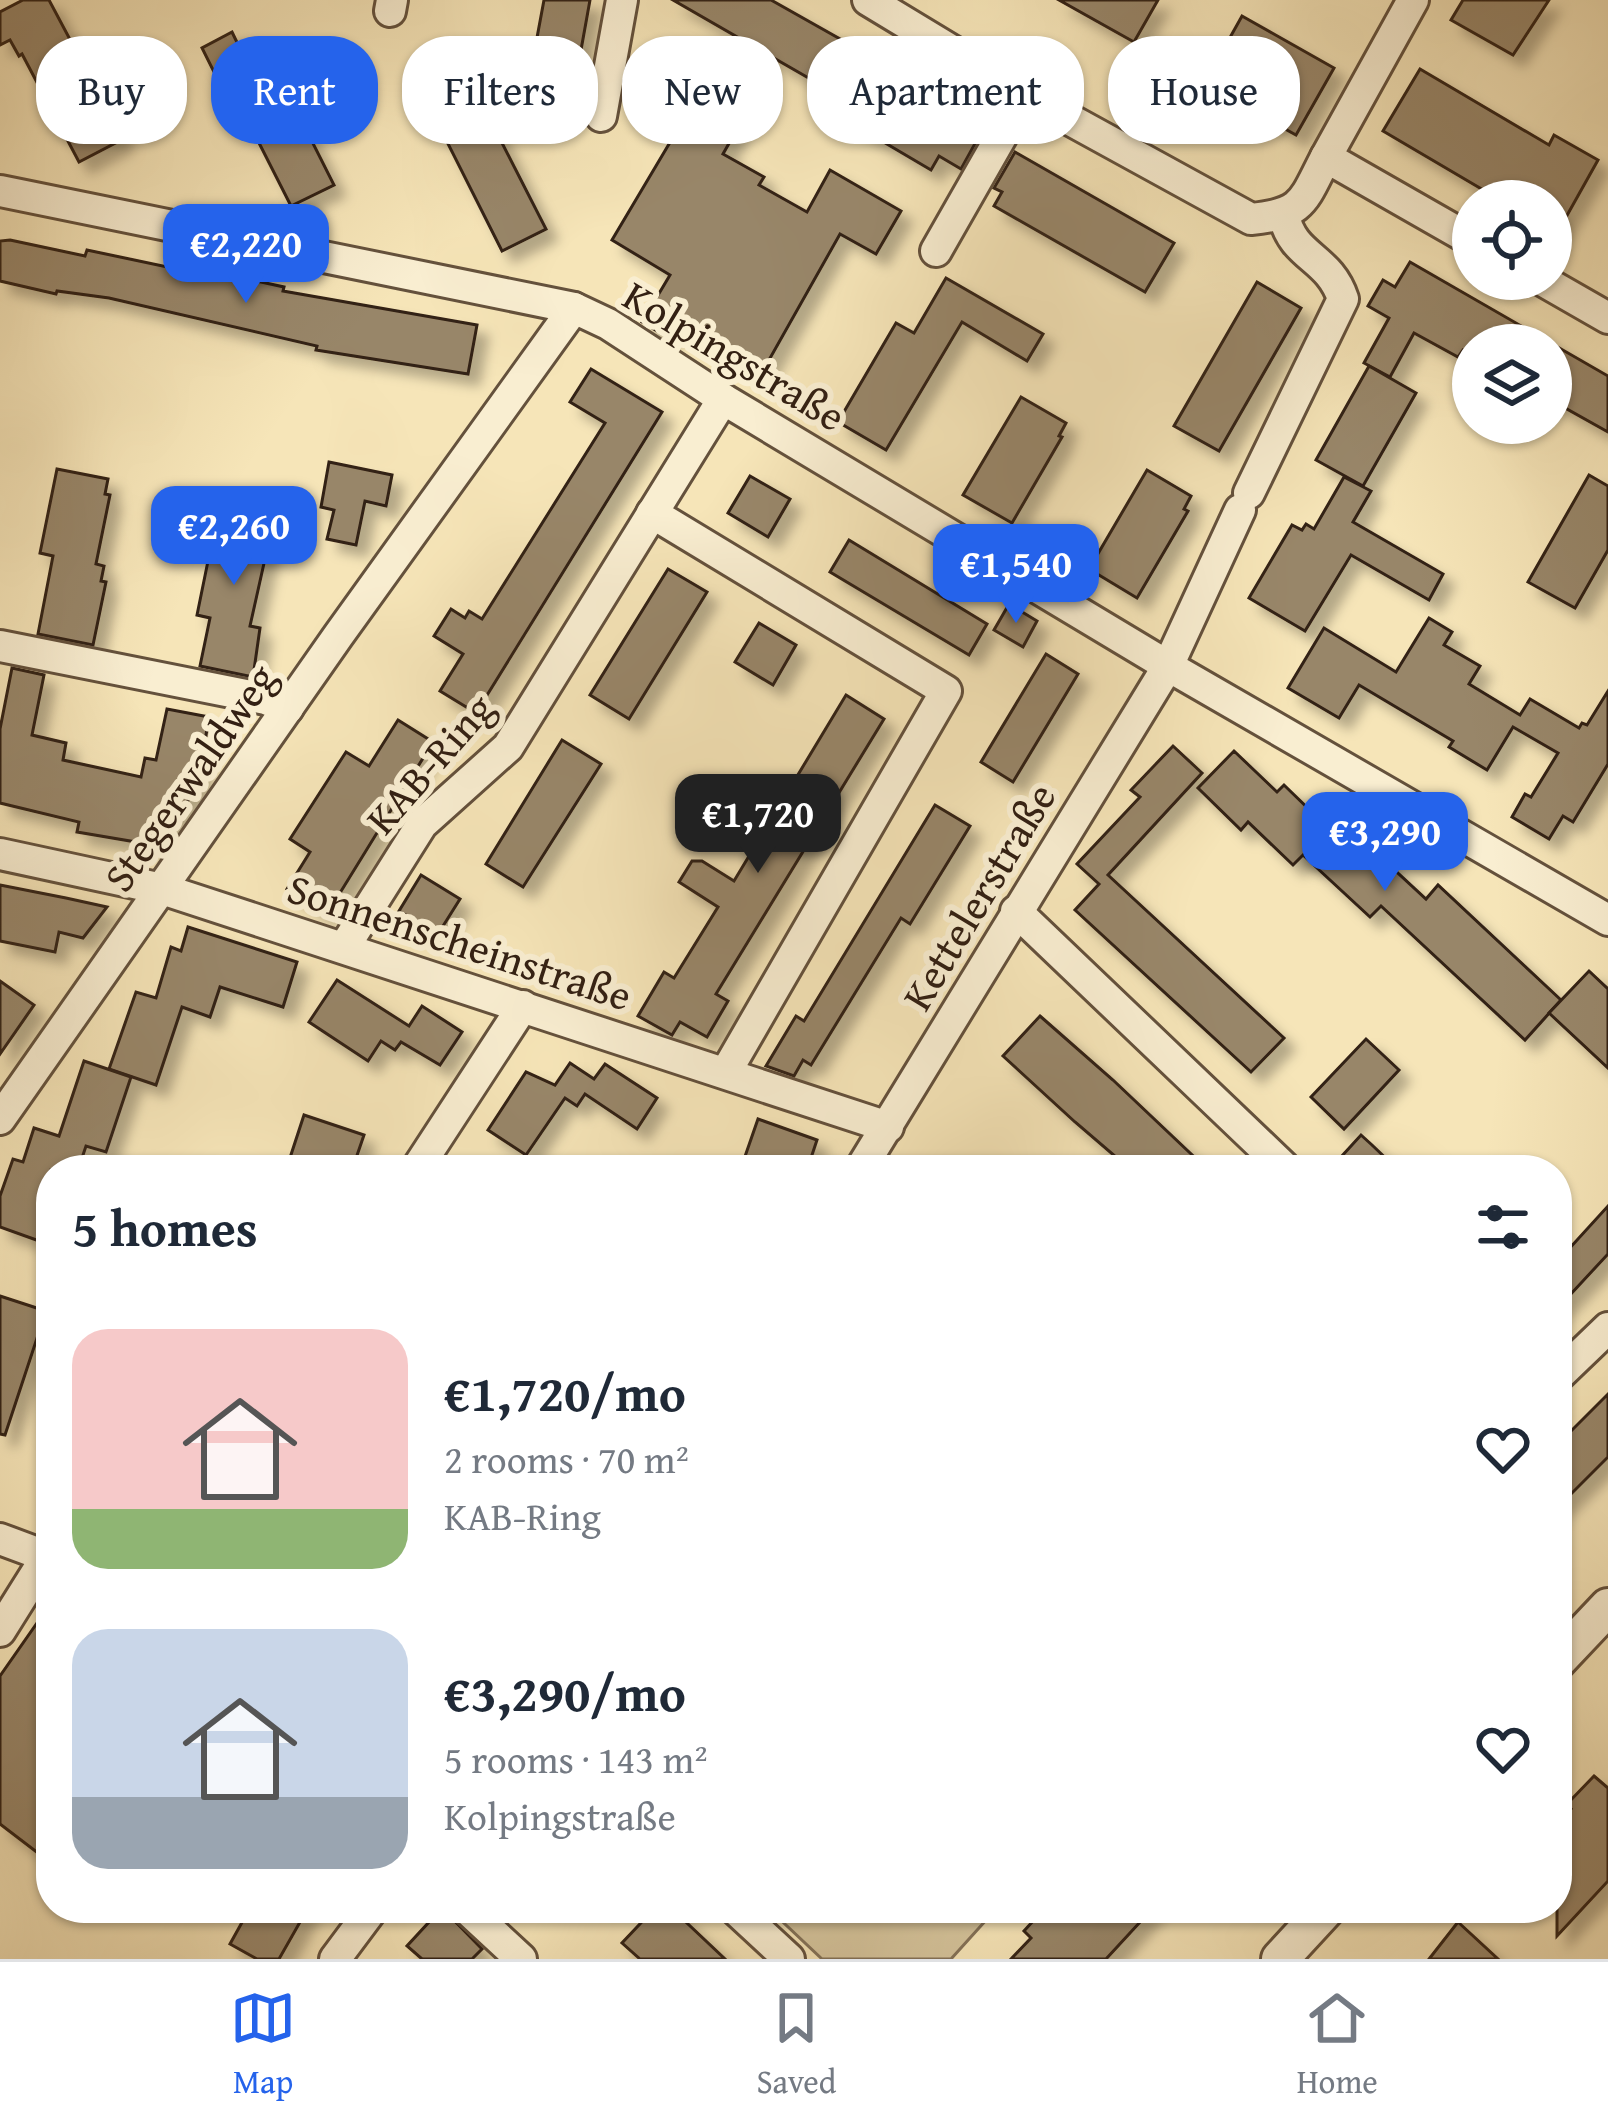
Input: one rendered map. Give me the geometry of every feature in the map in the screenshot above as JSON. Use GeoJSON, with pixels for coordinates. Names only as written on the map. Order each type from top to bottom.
{"type":"FeatureCollection","features":[{"type":"Feature","properties":{"kind":"street"},"geometry":{"type":"LineString","coordinates":[[601,116],[622,0]]}},
{"type":"Feature","properties":{"kind":"street"},"geometry":{"type":"LineString","coordinates":[[868,0],[928,36]]}},
{"type":"Feature","properties":{"kind":"street"},"geometry":{"type":"LineString","coordinates":[[1084,127],[1251,219],[1284,216],[1303,200],[1413,0]]}},
{"type":"Feature","properties":{"kind":"street"},"geometry":{"type":"LineString","coordinates":[[936,251],[997,144]]}},
{"type":"Feature","properties":{"kind":"street"},"geometry":{"type":"LineString","coordinates":[[1326,157],[1452,229]]}},
{"type":"Feature","properties":{"kind":"street","name":"Kolpingstraße"},"geometry":{"type":"LineString","coordinates":[[0,191],[574,308],[608,324],[723,399],[1168,666],[1608,920]]}},
{"type":"Feature","properties":{"kind":"street"},"geometry":{"type":"LineString","coordinates":[[1168,666],[1343,299],[1335,275],[1288,235],[1284,216]]}},
{"type":"Feature","properties":{"kind":"street"},"geometry":{"type":"LineString","coordinates":[[1572,297],[1608,318]]}},
{"type":"Feature","properties":{"kind":"street","name":"Stegerwaldweg"},"geometry":{"type":"LineString","coordinates":[[0,1119],[574,308]]}},
{"type":"Feature","properties":{"kind":"street","name":"KAB-Ring"},"geometry":{"type":"LineString","coordinates":[[344,946],[422,824],[508,747],[723,399]]}},
{"type":"Feature","properties":{"kind":"street"},"geometry":{"type":"LineString","coordinates":[[652,513],[946,692],[726,1072]]}},
{"type":"Feature","properties":{"kind":"street"},"geometry":{"type":"LineString","coordinates":[[0,646],[107,664],[288,708]]}},
{"type":"Feature","properties":{"kind":"street","name":"Kettelerstraße"},"geometry":{"type":"LineString","coordinates":[[870,1155],[1168,666]]}},
{"type":"Feature","properties":{"kind":"street","name":"Sonnenscheinstraße"},"geometry":{"type":"LineString","coordinates":[[0,854],[162,889],[888,1127]]}},
{"type":"Feature","properties":{"kind":"street"},"geometry":{"type":"LineString","coordinates":[[1016,911],[1271,1155]]}},
{"type":"Feature","properties":{"kind":"street"},"geometry":{"type":"LineString","coordinates":[[426,1155],[523,1006]]}},
{"type":"Feature","properties":{"kind":"street"},"geometry":{"type":"LineString","coordinates":[[1572,1363],[1608,1328]]}},
{"type":"Feature","properties":{"kind":"street"},"geometry":{"type":"LineString","coordinates":[[0,1539],[36,1552]]}},
{"type":"Feature","properties":{"kind":"street"},"geometry":{"type":"LineString","coordinates":[[0,1631],[36,1577]]}},
{"type":"Feature","properties":{"kind":"street"},"geometry":{"type":"LineString","coordinates":[[1572,1645],[1608,1607]]}},
{"type":"Feature","properties":{"kind":"street"},"geometry":{"type":"LineString","coordinates":[[335,1959],[362,1923]]}},
{"type":"Feature","properties":{"kind":"street"},"geometry":{"type":"LineString","coordinates":[[482,1923],[521,1959]]}},
{"type":"Feature","properties":{"kind":"street"},"geometry":{"type":"LineString","coordinates":[[750,1923],[789,1959]]}},
{"type":"Feature","properties":{"kind":"street"},"geometry":{"type":"LineString","coordinates":[[1280,1959],[1313,1923]]}},
{"type":"Feature","properties":{"kind":"shaded area"},"geometry":{"type":"Polygon","coordinates":[[[784,1923],[983,1923],[951,1959],[822,1959],[784,1923]]]}},
{"type":"Feature","properties":{"kind":"building"},"geometry":{"type":"Polygon","coordinates":[[[23,0],[49,0],[68,36],[36,36],[36,81],[10,40],[0,45],[0,12],[23,0]]]}},
{"type":"Feature","properties":{"kind":"building"},"geometry":{"type":"Polygon","coordinates":[[[544,0],[590,0],[584,36],[537,36],[544,0]]]}},
{"type":"Feature","properties":{"kind":"building"},"geometry":{"type":"Polygon","coordinates":[[[673,0],[771,0],[835,36],[807,36],[807,77],[783,63],[783,36],[736,36],[673,0]]]}},
{"type":"Feature","properties":{"kind":"building"},"geometry":{"type":"Polygon","coordinates":[[[1059,0],[1158,0],[1137,36],[1123,36],[1059,0]]]}},
{"type":"Feature","properties":{"kind":"building"},"geometry":{"type":"Polygon","coordinates":[[[1463,0],[1549,0],[1513,55],[1451,20],[1463,0]]]}},
{"type":"Feature","properties":{"kind":"building"},"geometry":{"type":"Polygon","coordinates":[[[1242,16],[1277,36],[1231,36],[1242,16]]]}},
{"type":"Feature","properties":{"kind":"building"},"geometry":{"type":"Polygon","coordinates":[[[211,43],[211,66],[202,48],[211,43]]]}},
{"type":"Feature","properties":{"kind":"building"},"geometry":{"type":"Polygon","coordinates":[[[1300,49],[1334,68],[1300,128],[1300,49]]]}},
{"type":"Feature","properties":{"kind":"building"},"geometry":{"type":"Polygon","coordinates":[[[1420,69],[1549,145],[1554,135],[1598,160],[1572,206],[1572,180],[1466,180],[1383,131],[1420,69]]]}},
{"type":"Feature","properties":{"kind":"building"},"geometry":{"type":"Polygon","coordinates":[[[70,144],[113,144],[79,162],[70,144]]]}},
{"type":"Feature","properties":{"kind":"building"},"geometry":{"type":"Polygon","coordinates":[[[260,144],[313,144],[334,185],[291,206],[260,144]]]}},
{"type":"Feature","properties":{"kind":"building"},"geometry":{"type":"Polygon","coordinates":[[[448,144],[503,144],[546,229],[502,251],[448,144]]]}},
{"type":"Feature","properties":{"kind":"building"},"geometry":{"type":"Polygon","coordinates":[[[669,144],[729,144],[723,154],[764,177],[759,185],[807,212],[830,170],[901,211],[876,254],[840,234],[760,376],[674,326],[667,337],[642,322],[670,275],[612,240],[669,144]]]}},
{"type":"Feature","properties":{"kind":"building"},"geometry":{"type":"Polygon","coordinates":[[[887,144],[975,144],[961,169],[939,156],[931,170],[887,144]]]}},
{"type":"Feature","properties":{"kind":"building"},"geometry":{"type":"Polygon","coordinates":[[[1015,152],[1174,243],[1145,292],[994,206],[1002,192],[994,188],[1015,152]]]}},
{"type":"Feature","properties":{"kind":"building"},"geometry":{"type":"Polygon","coordinates":[[[0,241],[191,272],[192,267],[284,287],[283,291],[477,325],[468,374],[316,350],[317,346],[109,298],[56,294],[0,281],[0,241]]]}},
{"type":"Feature","properties":{"kind":"building"},"geometry":{"type":"Polygon","coordinates":[[[1410,262],[1452,286],[1452,300],[1476,300],[1518,324],[1452,324],[1452,354],[1414,333],[1390,377],[1364,363],[1389,318],[1368,306],[1383,280],[1395,287],[1410,262]]]}},
{"type":"Feature","properties":{"kind":"building"},"geometry":{"type":"Polygon","coordinates":[[[946,278],[1043,334],[1027,361],[962,322],[886,450],[838,422],[896,323],[914,333],[946,278]]]}},
{"type":"Feature","properties":{"kind":"building"},"geometry":{"type":"Polygon","coordinates":[[[1257,282],[1301,308],[1219,451],[1174,426],[1257,282]]]}},
{"type":"Feature","properties":{"kind":"building"},"geometry":{"type":"Polygon","coordinates":[[[1572,355],[1608,376],[1608,432],[1572,412],[1572,355]]]}},
{"type":"Feature","properties":{"kind":"building"},"geometry":{"type":"Polygon","coordinates":[[[1369,366],[1416,393],[1363,486],[1316,460],[1369,366]]]}},
{"type":"Feature","properties":{"kind":"building"},"geometry":{"type":"Polygon","coordinates":[[[591,369],[662,412],[476,713],[440,691],[463,654],[434,636],[451,609],[465,618],[469,611],[482,619],[605,423],[570,402],[591,369]]]}},
{"type":"Feature","properties":{"kind":"building"},"geometry":{"type":"Polygon","coordinates":[[[1021,397],[1066,423],[1012,523],[963,495],[1021,397]]]}},
{"type":"Feature","properties":{"kind":"building"},"geometry":{"type":"Polygon","coordinates":[[[329,462],[392,475],[386,506],[365,501],[356,545],[327,539],[334,510],[321,507],[329,462]]]}},
{"type":"Feature","properties":{"kind":"building"},"geometry":{"type":"Polygon","coordinates":[[[57,469],[108,479],[105,494],[110,495],[96,564],[104,566],[101,581],[106,582],[93,645],[38,634],[53,556],[40,553],[57,469]]]}},
{"type":"Feature","properties":{"kind":"building"},"geometry":{"type":"Polygon","coordinates":[[[1147,470],[1191,496],[1184,509],[1188,511],[1137,598],[1089,569],[1147,470]]]}},
{"type":"Feature","properties":{"kind":"building"},"geometry":{"type":"Polygon","coordinates":[[[1589,475],[1608,486],[1608,550],[1575,608],[1528,582],[1589,475]]]}},
{"type":"Feature","properties":{"kind":"building"},"geometry":{"type":"Polygon","coordinates":[[[750,476],[790,499],[768,537],[728,513],[750,476]]]}},
{"type":"Feature","properties":{"kind":"building"},"geometry":{"type":"Polygon","coordinates":[[[1344,477],[1371,491],[1353,522],[1443,574],[1429,600],[1351,555],[1305,631],[1249,598],[1292,525],[1314,529],[1344,477]]]}},
{"type":"Feature","properties":{"kind":"building"},"geometry":{"type":"Polygon","coordinates":[[[220,502],[275,514],[250,626],[260,628],[253,677],[200,666],[210,618],[197,615],[220,502]]]}},
{"type":"Feature","properties":{"kind":"building"},"geometry":{"type":"Polygon","coordinates":[[[849,540],[987,624],[969,655],[830,572],[849,540]]]}},
{"type":"Feature","properties":{"kind":"building"},"geometry":{"type":"Polygon","coordinates":[[[668,569],[707,592],[629,719],[590,695],[668,569]]]}},
{"type":"Feature","properties":{"kind":"building"},"geometry":{"type":"Polygon","coordinates":[[[1009,604],[1037,621],[1023,647],[994,630],[1009,604]]]}},
{"type":"Feature","properties":{"kind":"building"},"geometry":{"type":"Polygon","coordinates":[[[1429,618],[1452,632],[1444,645],[1480,666],[1469,684],[1520,715],[1530,699],[1579,728],[1582,723],[1587,725],[1608,691],[1608,764],[1573,822],[1563,816],[1549,839],[1512,817],[1525,794],[1531,797],[1558,753],[1513,727],[1487,770],[1449,747],[1453,741],[1359,685],[1339,718],[1288,688],[1324,628],[1396,672],[1429,618]]]}},
{"type":"Feature","properties":{"kind":"building"},"geometry":{"type":"Polygon","coordinates":[[[759,623],[796,645],[773,685],[735,662],[759,623]]]}},
{"type":"Feature","properties":{"kind":"building"},"geometry":{"type":"Polygon","coordinates":[[[1046,654],[1078,674],[1013,782],[981,762],[1046,654]]]}},
{"type":"Feature","properties":{"kind":"building"},"geometry":{"type":"Polygon","coordinates":[[[12,668],[44,675],[32,735],[66,743],[63,760],[141,777],[145,758],[156,760],[167,709],[209,717],[197,789],[154,845],[77,832],[79,822],[0,803],[0,729],[12,668]]]}},
{"type":"Feature","properties":{"kind":"building"},"geometry":{"type":"Polygon","coordinates":[[[846,695],[884,719],[716,994],[728,1001],[707,1037],[680,1022],[672,1035],[638,1016],[664,972],[674,978],[718,907],[679,882],[692,861],[702,861],[734,881],[846,695]]]}},
{"type":"Feature","properties":{"kind":"building"},"geometry":{"type":"Polygon","coordinates":[[[398,720],[433,742],[327,914],[287,889],[310,852],[290,839],[346,752],[369,766],[398,720]]]}},
{"type":"Feature","properties":{"kind":"building"},"geometry":{"type":"Polygon","coordinates":[[[562,740],[601,764],[523,887],[486,864],[562,740]]]}},
{"type":"Feature","properties":{"kind":"building"},"geometry":{"type":"Polygon","coordinates":[[[1173,746],[1202,773],[1108,875],[1284,1038],[1251,1072],[1075,910],[1099,884],[1077,864],[1140,797],[1131,790],[1173,746]]]}},
{"type":"Feature","properties":{"kind":"building"},"geometry":{"type":"Polygon","coordinates":[[[1234,751],[1277,792],[1284,785],[1351,850],[1361,839],[1426,899],[1438,885],[1561,1000],[1525,1040],[1381,906],[1370,917],[1303,855],[1293,865],[1248,822],[1241,830],[1198,788],[1234,751]]]}},
{"type":"Feature","properties":{"kind":"building"},"geometry":{"type":"Polygon","coordinates":[[[935,805],[970,826],[910,924],[901,918],[811,1065],[803,1060],[794,1076],[766,1066],[796,1016],[804,1021],[935,805]]]}},
{"type":"Feature","properties":{"kind":"building"},"geometry":{"type":"Polygon","coordinates":[[[421,875],[460,899],[438,934],[399,911],[421,875]]]}},
{"type":"Feature","properties":{"kind":"building"},"geometry":{"type":"Polygon","coordinates":[[[0,885],[107,907],[83,938],[59,932],[55,952],[0,941],[0,885]]]}},
{"type":"Feature","properties":{"kind":"building"},"geometry":{"type":"Polygon","coordinates":[[[188,927],[297,962],[283,1007],[220,987],[210,1017],[182,1007],[156,1085],[109,1069],[136,992],[156,998],[171,947],[181,951],[188,927]]]}},
{"type":"Feature","properties":{"kind":"building"},"geometry":{"type":"Polygon","coordinates":[[[1589,971],[1608,989],[1608,1068],[1549,1013],[1589,971]]]}},
{"type":"Feature","properties":{"kind":"building"},"geometry":{"type":"Polygon","coordinates":[[[337,980],[409,1026],[422,1006],[462,1032],[440,1065],[401,1042],[395,1050],[381,1041],[368,1061],[309,1022],[337,980]]]}},
{"type":"Feature","properties":{"kind":"building"},"geometry":{"type":"Polygon","coordinates":[[[0,981],[34,1005],[0,1054],[0,981]]]}},
{"type":"Feature","properties":{"kind":"building"},"geometry":{"type":"Polygon","coordinates":[[[1040,1016],[1192,1155],[1114,1155],[1003,1056],[1040,1016]]]}},
{"type":"Feature","properties":{"kind":"building"},"geometry":{"type":"Polygon","coordinates":[[[1366,1039],[1399,1070],[1344,1129],[1311,1097],[1366,1039]]]}},
{"type":"Feature","properties":{"kind":"building"},"geometry":{"type":"Polygon","coordinates":[[[84,1061],[131,1077],[106,1152],[86,1146],[83,1155],[36,1155],[36,1240],[0,1227],[0,1196],[13,1159],[23,1162],[34,1128],[59,1136],[84,1061]]]}},
{"type":"Feature","properties":{"kind":"building"},"geometry":{"type":"Polygon","coordinates":[[[570,1063],[594,1079],[605,1064],[657,1098],[637,1129],[585,1094],[577,1106],[565,1098],[526,1155],[488,1130],[526,1072],[555,1085],[570,1063]]]}},
{"type":"Feature","properties":{"kind":"building"},"geometry":{"type":"Polygon","coordinates":[[[304,1115],[364,1135],[357,1155],[291,1155],[304,1115]]]}},
{"type":"Feature","properties":{"kind":"building"},"geometry":{"type":"Polygon","coordinates":[[[758,1119],[817,1140],[812,1155],[745,1155],[758,1119]]]}},
{"type":"Feature","properties":{"kind":"building"},"geometry":{"type":"Polygon","coordinates":[[[1361,1135],[1382,1155],[1343,1155],[1361,1135]]]}},
{"type":"Feature","properties":{"kind":"building"},"geometry":{"type":"Polygon","coordinates":[[[1608,1206],[1608,1254],[1572,1293],[1572,1246],[1608,1206]]]}},
{"type":"Feature","properties":{"kind":"building"},"geometry":{"type":"Polygon","coordinates":[[[0,1296],[36,1308],[36,1341],[5,1435],[0,1434],[0,1296]]]}},
{"type":"Feature","properties":{"kind":"building"},"geometry":{"type":"Polygon","coordinates":[[[1608,1394],[1608,1457],[1572,1493],[1572,1430],[1608,1394]]]}},
{"type":"Feature","properties":{"kind":"building"},"geometry":{"type":"Polygon","coordinates":[[[36,1624],[36,1852],[0,1824],[0,1676],[36,1624]]]}},
{"type":"Feature","properties":{"kind":"building"},"geometry":{"type":"Polygon","coordinates":[[[1594,1776],[1608,1788],[1608,1881],[1572,1920],[1572,1799],[1594,1776]]]}},
{"type":"Feature","properties":{"kind":"building"},"geometry":{"type":"Polygon","coordinates":[[[242,1923],[299,1923],[279,1959],[257,1959],[230,1944],[242,1923]]]}},
{"type":"Feature","properties":{"kind":"building"},"geometry":{"type":"Polygon","coordinates":[[[428,1923],[457,1923],[482,1949],[472,1959],[422,1959],[407,1946],[428,1923]]]}},
{"type":"Feature","properties":{"kind":"building"},"geometry":{"type":"Polygon","coordinates":[[[641,1923],[687,1923],[725,1959],[640,1959],[622,1943],[641,1923]]]}},
{"type":"Feature","properties":{"kind":"building"},"geometry":{"type":"Polygon","coordinates":[[[1031,1923],[1139,1923],[1106,1959],[1011,1959],[1031,1938],[1024,1931],[1031,1923]]]}},
{"type":"Feature","properties":{"kind":"building"},"geometry":{"type":"Polygon","coordinates":[[[1459,1923],[1498,1959],[1429,1959],[1459,1923]]]}}]}
